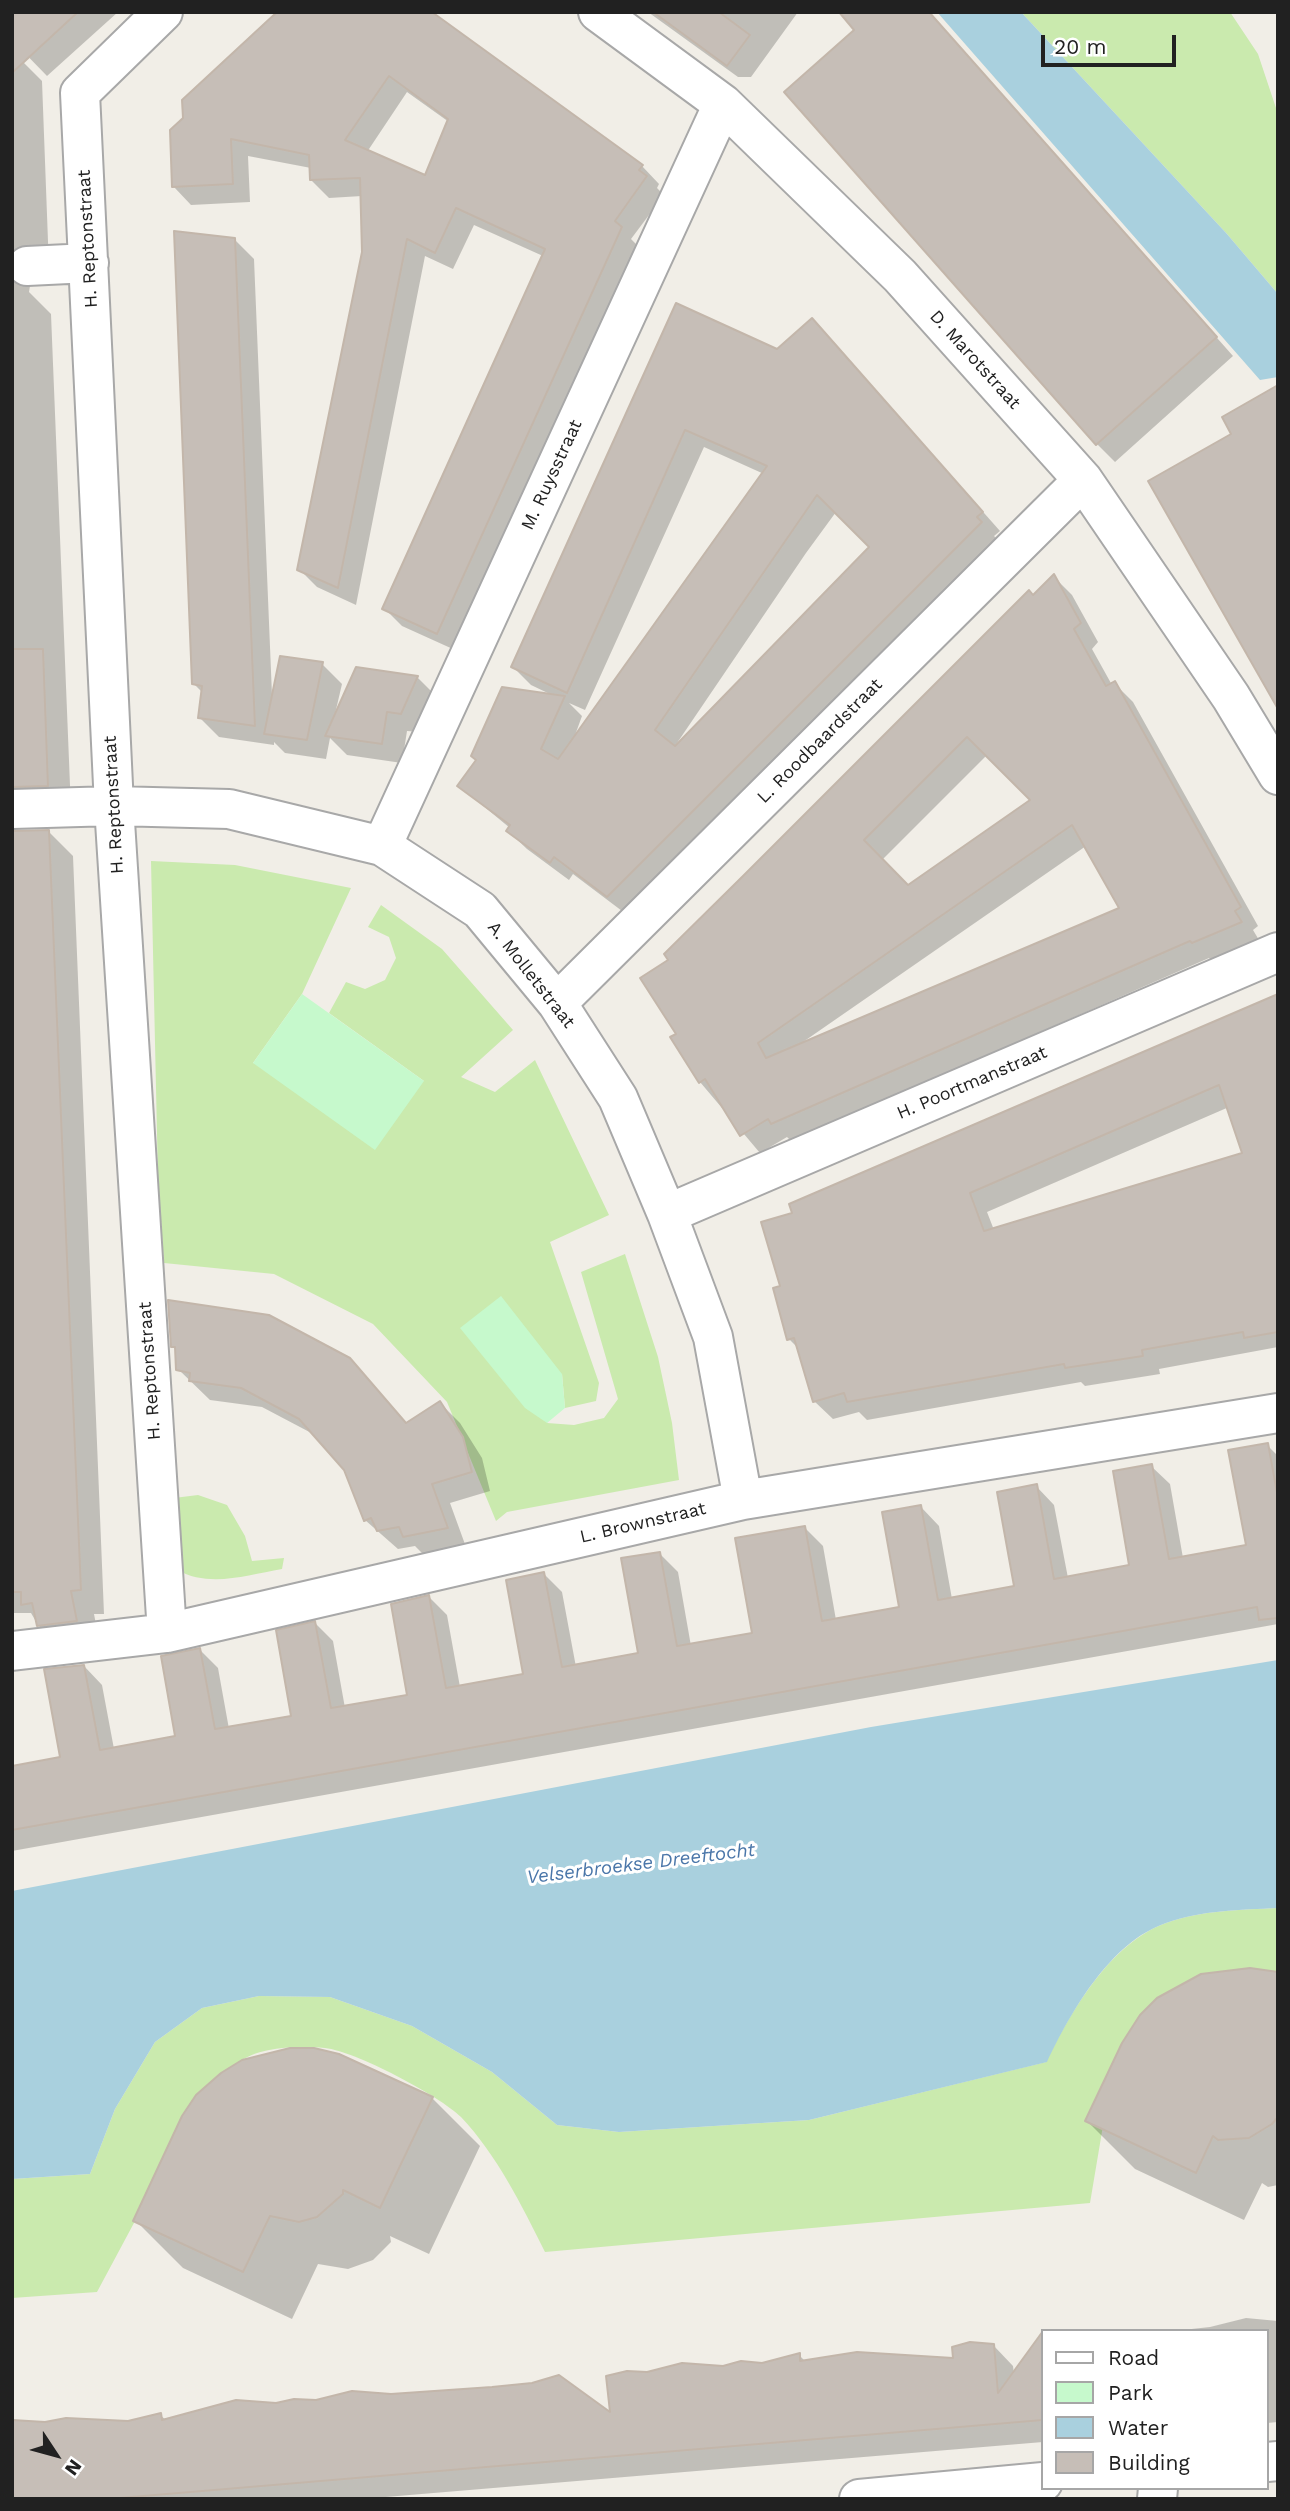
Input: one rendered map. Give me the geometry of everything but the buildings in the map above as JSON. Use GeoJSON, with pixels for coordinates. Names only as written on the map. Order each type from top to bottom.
{"type":"FeatureCollection","features":[{"type":"Feature","properties":{"kind":"street","name":"H. Reptonstraat"},"geometry":{"type":"LineString","coordinates":[[163,12],[80,93],[114,806],[167,1633]]}},
{"type":"Feature","properties":{"kind":"street","name":"D. Marotstraat"},"geometry":{"type":"LineString","coordinates":[[598,12],[723,104],[900,275],[1083,480],[1231,696],[1278,775]]}},
{"type":"Feature","properties":{"kind":"street","name":"M. Ruysstraat"},"geometry":{"type":"LineString","coordinates":[[382,846],[723,104]]}},
{"type":"Feature","properties":{"kind":"street"},"geometry":{"type":"LineString","coordinates":[[27,266],[89,263]]}},
{"type":"Feature","properties":{"kind":"street","name":"L. Roodbaardstraat"},"geometry":{"type":"LineString","coordinates":[[557,1003],[1083,480]]}},
{"type":"Feature","properties":{"kind":"street","name":"A. Molletstraat"},"geometry":{"type":"LineString","coordinates":[[12,809],[114,806],[229,809],[382,846],[480,910],[557,1003],[618,1098],[667,1214],[713,1337],[743,1500]]}},
{"type":"Feature","properties":{"kind":"street","name":"H. Poortmanstraat"},"geometry":{"type":"LineString","coordinates":[[667,1214],[1278,952]]}},
{"type":"Feature","properties":{"kind":"street","name":"L. Brownstraat"},"geometry":{"type":"LineString","coordinates":[[12,1651],[167,1633],[743,1500],[1278,1413]]}},
{"type":"Feature","properties":{"kind":"street"},"geometry":{"type":"LineString","coordinates":[[859,2499],[1042,2483]]}},
{"type":"Feature","properties":{"kind":"green space"},"geometry":{"type":"Polygon","coordinates":[[[1021,12],[1230,12],[1258,54],[1278,114],[1278,294],[1227,234],[1021,12]]]}},
{"type":"Feature","properties":{"kind":"green space"},"geometry":{"type":"Polygon","coordinates":[[[151,861],[235,865],[351,888],[302,994],[253,1063],[424,1081],[329,1013],[346,982],[365,989],[385,980],[396,958],[389,937],[368,927],[381,905],[442,949],[513,1030],[461,1077],[495,1092],[535,1060],[609,1215],[550,1242],[599,1383],[596,1401],[565,1408],[562,1374],[547,1423],[574,1425],[604,1418],[618,1399],[581,1272],[625,1254],[658,1357],[672,1423],[679,1480],[507,1512],[496,1521],[447,1402],[373,1324],[274,1274],[164,1263],[158,1179],[151,861]]]}},
{"type":"Feature","properties":{"kind":"green space"},"geometry":{"type":"Polygon","coordinates":[[[302,994],[424,1081],[375,1150],[253,1063],[302,994]]]}},
{"type":"Feature","properties":{"kind":"green space"},"geometry":{"type":"Polygon","coordinates":[[[501,1296],[562,1374],[565,1408],[547,1423],[525,1408],[460,1328],[501,1296]]]}},
{"type":"Feature","properties":{"kind":"green space"},"geometry":{"type":"Polygon","coordinates":[[[198,1495],[227,1505],[245,1536],[252,1561],[284,1558],[282,1569],[215,1579],[177,1570],[166,1499],[198,1495]]]}},
{"type":"Feature","properties":{"kind":"green space"},"geometry":{"type":"Polygon","coordinates":[[[1278,1908],[1278,1972],[1260,1969],[1215,1975],[1110,2084],[1090,2203],[545,2252],[497,2164],[474,2132],[450,2108],[396,2076],[356,2057],[325,2048],[291,2047],[268,2050],[247,2057],[212,2087],[182,2133],[97,2292],[12,2298],[12,2179],[90,2174],[115,2109],[155,2042],[202,2008],[259,1996],[330,1997],[412,2026],[492,2072],[557,2125],[619,2132],[809,2120],[1046,2062],[1067,2022],[1094,1981],[1127,1946],[1146,1933],[1166,1923],[1193,1915],[1278,1908]]]}},
{"type":"Feature","properties":{"kind":"water"},"geometry":{"type":"Polygon","coordinates":[[[937,12],[1021,12],[1227,234],[1278,294],[1278,377],[1260,380],[937,12]]]}},
{"type":"Feature","properties":{"kind":"water","name":"Velserbroekse Dreeftocht"},"geometry":{"type":"Polygon","coordinates":[[[1278,1660],[1278,1908],[1193,1915],[1146,1932],[1110,1962],[1094,1981],[1047,2062],[809,2120],[619,2132],[557,2125],[492,2072],[412,2026],[330,1997],[259,1996],[202,2008],[155,2042],[115,2109],[90,2174],[12,2179],[12,1891],[871,1727],[1278,1660]]]}}]}
